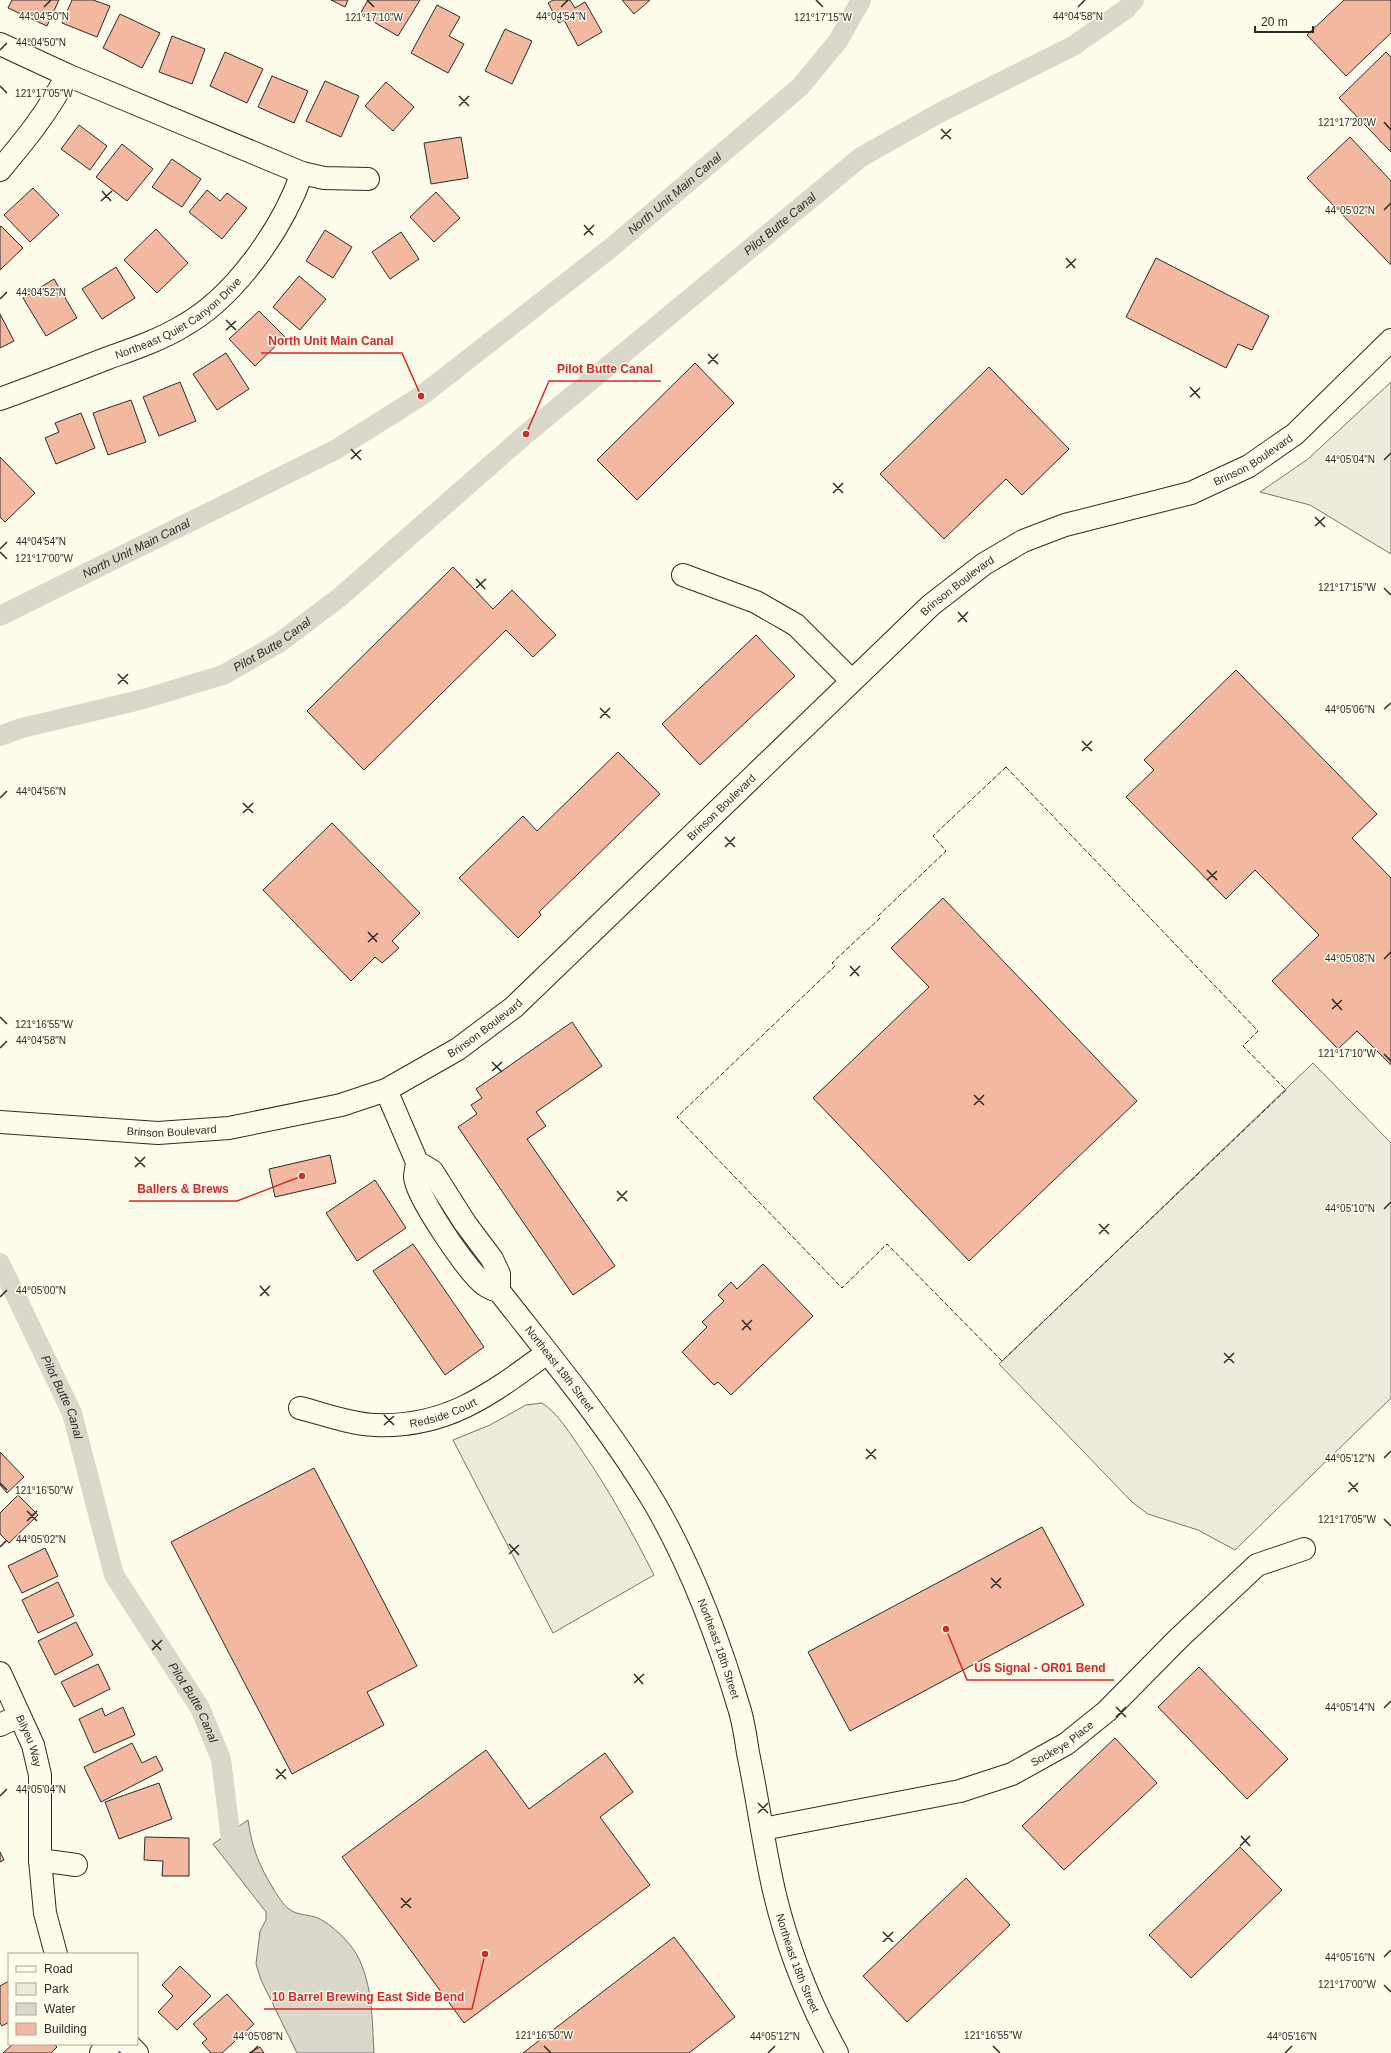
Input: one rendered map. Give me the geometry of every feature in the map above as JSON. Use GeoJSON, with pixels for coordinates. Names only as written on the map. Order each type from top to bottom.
{"type":"FeatureCollection","features":[{"type":"Feature","properties":{"kind":"street"},"geometry":{"type":"LineString","coordinates":[[0,44],[67,75],[302,173],[324,178],[368,179]]}},
{"type":"Feature","properties":{"kind":"street"},"geometry":{"type":"LineString","coordinates":[[0,170],[26,140],[55,99],[67,75]]}},
{"type":"Feature","properties":{"kind":"street","name":"Northeast Quiet Canyon Drive"},"geometry":{"type":"LineString","coordinates":[[0,399],[146,344],[184,326],[202,313],[214,304],[246,271],[272,235],[294,197],[302,173]]}},
{"type":"Feature","properties":{"kind":"street","name":"Brinson Boulevard"},"geometry":{"type":"LineString","coordinates":[[0,1122],[158,1133],[229,1128],[340,1105],[386,1090],[458,1049],[514,1007],[931,605],[984,564],[1023,541],[1065,525],[1191,493],[1249,466],[1295,434],[1391,340]]}},
{"type":"Feature","properties":{"kind":"street"},"geometry":{"type":"LineString","coordinates":[[683,575],[756,602],[796,625],[852,681]]}},
{"type":"Feature","properties":{"kind":"street","name":"Northeast 18th Street"},"geometry":{"type":"LineString","coordinates":[[386,1090],[417,1162],[415,1177],[419,1190],[450,1241],[472,1272],[485,1286],[499,1291],[627,1459],[655,1505],[685,1565],[710,1620],[741,1713],[775,1895],[798,1967],[821,2025],[837,2053]]}},
{"type":"Feature","properties":{"kind":"street","name":"Redside Court"},"geometry":{"type":"LineString","coordinates":[[300,1408],[373,1425],[402,1424],[436,1418],[448,1415],[492,1393],[547,1353]]}},
{"type":"Feature","properties":{"kind":"street","name":"Sockeye Place"},"geometry":{"type":"LineString","coordinates":[[763,1829],[960,1791],[1012,1774],[1066,1744],[1107,1710],[1178,1639],[1257,1564],[1304,1549]]}},
{"type":"Feature","properties":{"kind":"street","name":"Bilyeu Way"},"geometry":{"type":"LineString","coordinates":[[0,1673],[33,1745],[40,1775],[40,1860],[44,1913],[56,1953]]}},
{"type":"Feature","properties":{"kind":"street"},"geometry":{"type":"LineString","coordinates":[[0,1725],[20,1716]]}},
{"type":"Feature","properties":{"kind":"street"},"geometry":{"type":"LineString","coordinates":[[40,1860],[76,1865]]}},
{"type":"Feature","properties":{"kind":"street"},"geometry":{"type":"LineString","coordinates":[[102,2053],[110,2045]]}},
{"type":"Feature","properties":{"kind":"street"},"geometry":{"type":"LineString","coordinates":[[129,2045],[137,2053]]}},
{"type":"Feature","properties":{"kind":"green space"},"geometry":{"type":"Polygon","coordinates":[[[1391,382],[1391,554],[1310,505],[1260,492],[1308,459],[1391,382]]]}},
{"type":"Feature","properties":{"kind":"green space"},"geometry":{"type":"Polygon","coordinates":[[[1313,1063],[1391,1143],[1391,1398],[1235,1550],[1198,1530],[1148,1514],[1132,1502],[999,1364],[1313,1063]]]}},
{"type":"Feature","properties":{"kind":"green space"},"geometry":{"type":"Polygon","coordinates":[[[542,1403],[548,1407],[562,1422],[599,1476],[654,1575],[553,1633],[453,1440],[490,1425],[526,1405],[542,1403]]]}},
{"type":"Feature","properties":{"kind":"water"},"geometry":{"type":"Polygon","coordinates":[[[248,1820],[252,1840],[260,1865],[283,1903],[292,1911],[318,1918],[329,1924],[345,1939],[357,1955],[369,1990],[374,2053],[297,2053],[261,1980],[256,1964],[260,1931],[266,1920],[266,1912],[213,1844],[248,1820]]]}},
{"type":"Feature","properties":{"kind":"building"},"geometry":{"type":"Polygon","coordinates":[[[12,0],[59,0],[47,26],[8,8],[12,0]]]}},
{"type":"Feature","properties":{"kind":"building"},"geometry":{"type":"Polygon","coordinates":[[[72,0],[93,0],[110,6],[97,37],[62,23],[72,0]]]}},
{"type":"Feature","properties":{"kind":"building"},"geometry":{"type":"Polygon","coordinates":[[[331,0],[348,0],[345,7],[331,0]]]}},
{"type":"Feature","properties":{"kind":"building"},"geometry":{"type":"Polygon","coordinates":[[[368,0],[420,0],[398,36],[360,14],[368,0]]]}},
{"type":"Feature","properties":{"kind":"building"},"geometry":{"type":"Polygon","coordinates":[[[553,0],[570,0],[575,8],[585,2],[602,32],[578,46],[564,20],[559,23],[548,3],[553,0]]]}},
{"type":"Feature","properties":{"kind":"building"},"geometry":{"type":"Polygon","coordinates":[[[622,0],[650,0],[634,14],[622,0]]]}},
{"type":"Feature","properties":{"kind":"building"},"geometry":{"type":"Polygon","coordinates":[[[1344,0],[1391,0],[1391,33],[1346,76],[1307,35],[1344,0]]]}},
{"type":"Feature","properties":{"kind":"building"},"geometry":{"type":"Polygon","coordinates":[[[437,5],[460,17],[449,36],[464,44],[448,73],[411,53],[437,5]]]}},
{"type":"Feature","properties":{"kind":"building"},"geometry":{"type":"Polygon","coordinates":[[[120,14],[160,33],[142,68],[103,48],[120,14]]]}},
{"type":"Feature","properties":{"kind":"building"},"geometry":{"type":"Polygon","coordinates":[[[505,29],[532,41],[512,84],[485,71],[505,29]]]}},
{"type":"Feature","properties":{"kind":"building"},"geometry":{"type":"Polygon","coordinates":[[[172,36],[205,49],[192,84],[159,72],[172,36]]]}},
{"type":"Feature","properties":{"kind":"building"},"geometry":{"type":"Polygon","coordinates":[[[225,52],[263,69],[247,103],[210,86],[225,52]]]}},
{"type":"Feature","properties":{"kind":"building"},"geometry":{"type":"Polygon","coordinates":[[[1386,52],[1391,57],[1391,152],[1339,98],[1386,52]]]}},
{"type":"Feature","properties":{"kind":"building"},"geometry":{"type":"Polygon","coordinates":[[[272,76],[308,91],[294,123],[258,107],[272,76]]]}},
{"type":"Feature","properties":{"kind":"building"},"geometry":{"type":"Polygon","coordinates":[[[325,81],[359,96],[341,137],[306,121],[325,81]]]}},
{"type":"Feature","properties":{"kind":"building"},"geometry":{"type":"Polygon","coordinates":[[[386,82],[414,107],[393,131],[365,106],[386,82]]]}},
{"type":"Feature","properties":{"kind":"building"},"geometry":{"type":"Polygon","coordinates":[[[79,125],[107,146],[90,170],[61,149],[79,125]]]}},
{"type":"Feature","properties":{"kind":"building"},"geometry":{"type":"Polygon","coordinates":[[[461,137],[468,178],[431,184],[424,143],[461,137]]]}},
{"type":"Feature","properties":{"kind":"building"},"geometry":{"type":"Polygon","coordinates":[[[1350,137],[1391,181],[1391,265],[1307,178],[1350,137]]]}},
{"type":"Feature","properties":{"kind":"building"},"geometry":{"type":"Polygon","coordinates":[[[122,144],[153,169],[127,201],[96,177],[122,144]]]}},
{"type":"Feature","properties":{"kind":"building"},"geometry":{"type":"Polygon","coordinates":[[[172,159],[201,179],[182,207],[152,187],[172,159]]]}},
{"type":"Feature","properties":{"kind":"building"},"geometry":{"type":"Polygon","coordinates":[[[33,188],[59,215],[30,242],[4,215],[33,188]]]}},
{"type":"Feature","properties":{"kind":"building"},"geometry":{"type":"Polygon","coordinates":[[[207,190],[220,201],[227,193],[247,208],[222,239],[189,212],[207,190]]]}},
{"type":"Feature","properties":{"kind":"building"},"geometry":{"type":"Polygon","coordinates":[[[436,192],[460,218],[434,242],[410,217],[436,192]]]}},
{"type":"Feature","properties":{"kind":"building"},"geometry":{"type":"Polygon","coordinates":[[[1,226],[23,248],[0,270],[0,227],[1,226]]]}},
{"type":"Feature","properties":{"kind":"building"},"geometry":{"type":"Polygon","coordinates":[[[156,229],[188,263],[157,293],[124,260],[156,229]]]}},
{"type":"Feature","properties":{"kind":"building"},"geometry":{"type":"Polygon","coordinates":[[[325,230],[352,247],[333,278],[306,261],[325,230]]]}},
{"type":"Feature","properties":{"kind":"building"},"geometry":{"type":"Polygon","coordinates":[[[401,232],[419,259],[390,279],[372,252],[401,232]]]}},
{"type":"Feature","properties":{"kind":"building"},"geometry":{"type":"Polygon","coordinates":[[[1156,258],[1269,316],[1252,350],[1238,344],[1226,368],[1126,317],[1156,258]]]}},
{"type":"Feature","properties":{"kind":"building"},"geometry":{"type":"Polygon","coordinates":[[[116,267],[135,298],[102,319],[82,289],[116,267]]]}},
{"type":"Feature","properties":{"kind":"building"},"geometry":{"type":"Polygon","coordinates":[[[299,276],[326,299],[300,330],[273,307],[299,276]]]}},
{"type":"Feature","properties":{"kind":"building"},"geometry":{"type":"Polygon","coordinates":[[[54,279],[77,318],[46,336],[23,298],[54,279]]]}},
{"type":"Feature","properties":{"kind":"building"},"geometry":{"type":"Polygon","coordinates":[[[259,311],[285,337],[255,366],[229,339],[259,311]]]}},
{"type":"Feature","properties":{"kind":"building"},"geometry":{"type":"Polygon","coordinates":[[[0,314],[14,341],[0,348],[0,314]]]}},
{"type":"Feature","properties":{"kind":"building"},"geometry":{"type":"Polygon","coordinates":[[[226,353],[249,389],[217,410],[193,374],[226,353]]]}},
{"type":"Feature","properties":{"kind":"building"},"geometry":{"type":"Polygon","coordinates":[[[695,363],[734,403],[637,500],[597,460],[695,363]]]}},
{"type":"Feature","properties":{"kind":"building"},"geometry":{"type":"Polygon","coordinates":[[[989,367],[1069,449],[1022,495],[1006,479],[944,539],[880,474],[989,367]]]}},
{"type":"Feature","properties":{"kind":"building"},"geometry":{"type":"Polygon","coordinates":[[[180,382],[196,421],[159,436],[143,397],[180,382]]]}},
{"type":"Feature","properties":{"kind":"building"},"geometry":{"type":"Polygon","coordinates":[[[131,400],[146,442],[108,455],[93,413],[131,400]]]}},
{"type":"Feature","properties":{"kind":"building"},"geometry":{"type":"Polygon","coordinates":[[[81,413],[95,448],[56,464],[45,438],[59,432],[55,423],[81,413]]]}},
{"type":"Feature","properties":{"kind":"building"},"geometry":{"type":"Polygon","coordinates":[[[0,457],[35,493],[5,522],[0,517],[0,457]]]}},
{"type":"Feature","properties":{"kind":"building"},"geometry":{"type":"Polygon","coordinates":[[[453,567],[493,609],[512,590],[556,635],[533,657],[506,630],[364,770],[307,711],[453,567]]]}},
{"type":"Feature","properties":{"kind":"building"},"geometry":{"type":"Polygon","coordinates":[[[756,635],[795,676],[700,765],[662,724],[756,635]]]}},
{"type":"Feature","properties":{"kind":"building"},"geometry":{"type":"Polygon","coordinates":[[[1236,670],[1377,814],[1352,838],[1391,878],[1391,1065],[1357,1031],[1338,1049],[1272,981],[1319,935],[1255,870],[1226,899],[1126,797],[1154,770],[1144,760],[1236,670]]]}},
{"type":"Feature","properties":{"kind":"building"},"geometry":{"type":"Polygon","coordinates":[[[618,752],[660,794],[539,912],[541,915],[518,938],[459,878],[523,816],[537,831],[618,752]]]}},
{"type":"Feature","properties":{"kind":"building"},"geometry":{"type":"Polygon","coordinates":[[[332,823],[420,913],[392,941],[399,948],[382,963],[375,957],[351,981],[263,890],[332,823]]]}},
{"type":"Feature","properties":{"kind":"building"},"geometry":{"type":"Polygon","coordinates":[[[943,898],[1137,1101],[969,1261],[813,1098],[929,987],[891,948],[943,898]]]}},
{"type":"Feature","properties":{"kind":"building"},"geometry":{"type":"Polygon","coordinates":[[[572,1022],[602,1066],[536,1112],[546,1126],[527,1139],[615,1266],[573,1295],[458,1127],[477,1114],[471,1105],[482,1098],[476,1089],[572,1022]]]}},
{"type":"Feature","properties":{"kind":"building"},"geometry":{"type":"Polygon","coordinates":[[[330,1155],[336,1183],[275,1197],[269,1169],[330,1155]]]}},
{"type":"Feature","properties":{"kind":"building"},"geometry":{"type":"Polygon","coordinates":[[[375,1180],[406,1228],[357,1261],[326,1213],[375,1180]]]}},
{"type":"Feature","properties":{"kind":"building"},"geometry":{"type":"Polygon","coordinates":[[[413,1244],[484,1347],[445,1375],[373,1271],[413,1244]]]}},
{"type":"Feature","properties":{"kind":"building"},"geometry":{"type":"Polygon","coordinates":[[[763,1264],[813,1316],[731,1395],[718,1382],[714,1385],[682,1352],[707,1327],[702,1322],[724,1301],[718,1295],[731,1282],[737,1289],[763,1264]]]}},
{"type":"Feature","properties":{"kind":"building"},"geometry":{"type":"Polygon","coordinates":[[[0,1452],[24,1477],[7,1493],[0,1485],[0,1452]]]}},
{"type":"Feature","properties":{"kind":"building"},"geometry":{"type":"Polygon","coordinates":[[[314,1468],[417,1666],[367,1692],[384,1725],[292,1774],[171,1542],[314,1468]]]}},
{"type":"Feature","properties":{"kind":"building"},"geometry":{"type":"Polygon","coordinates":[[[18,1495],[38,1515],[9,1543],[0,1534],[0,1513],[18,1495]]]}},
{"type":"Feature","properties":{"kind":"building"},"geometry":{"type":"Polygon","coordinates":[[[1042,1527],[1084,1605],[850,1731],[808,1652],[1042,1527]]]}},
{"type":"Feature","properties":{"kind":"building"},"geometry":{"type":"Polygon","coordinates":[[[45,1548],[58,1576],[22,1593],[8,1566],[45,1548]]]}},
{"type":"Feature","properties":{"kind":"building"},"geometry":{"type":"Polygon","coordinates":[[[58,1582],[74,1616],[38,1633],[22,1600],[58,1582]]]}},
{"type":"Feature","properties":{"kind":"building"},"geometry":{"type":"Polygon","coordinates":[[[76,1622],[93,1655],[55,1675],[38,1641],[76,1622]]]}},
{"type":"Feature","properties":{"kind":"building"},"geometry":{"type":"Polygon","coordinates":[[[98,1664],[110,1689],[74,1707],[61,1682],[98,1664]]]}},
{"type":"Feature","properties":{"kind":"building"},"geometry":{"type":"Polygon","coordinates":[[[1199,1667],[1288,1759],[1247,1799],[1158,1707],[1199,1667]]]}},
{"type":"Feature","properties":{"kind":"building"},"geometry":{"type":"Polygon","coordinates":[[[123,1707],[135,1735],[94,1753],[79,1719],[102,1708],[105,1716],[123,1707]]]}},
{"type":"Feature","properties":{"kind":"building"},"geometry":{"type":"Polygon","coordinates":[[[1115,1738],[1157,1783],[1064,1870],[1022,1826],[1115,1738]]]}},
{"type":"Feature","properties":{"kind":"building"},"geometry":{"type":"Polygon","coordinates":[[[132,1743],[142,1763],[156,1756],[163,1770],[101,1802],[84,1767],[132,1743]]]}},
{"type":"Feature","properties":{"kind":"building"},"geometry":{"type":"Polygon","coordinates":[[[486,1750],[529,1809],[605,1753],[633,1792],[600,1817],[650,1885],[464,2023],[342,1857],[486,1750]]]}},
{"type":"Feature","properties":{"kind":"building"},"geometry":{"type":"Polygon","coordinates":[[[159,1783],[172,1819],[119,1839],[105,1802],[159,1783]]]}},
{"type":"Feature","properties":{"kind":"building"},"geometry":{"type":"Polygon","coordinates":[[[145,1837],[189,1838],[189,1876],[162,1876],[163,1861],[144,1860],[145,1837]]]}},
{"type":"Feature","properties":{"kind":"building"},"geometry":{"type":"Polygon","coordinates":[[[1240,1847],[1282,1890],[1191,1978],[1149,1935],[1240,1847]]]}},
{"type":"Feature","properties":{"kind":"building"},"geometry":{"type":"Polygon","coordinates":[[[0,1852],[4,1860],[0,1862],[0,1852]]]}},
{"type":"Feature","properties":{"kind":"building"},"geometry":{"type":"Polygon","coordinates":[[[966,1878],[1010,1925],[907,2022],[863,1976],[966,1878]]]}},
{"type":"Feature","properties":{"kind":"building"},"geometry":{"type":"Polygon","coordinates":[[[674,1937],[735,2017],[689,2053],[523,2053],[674,1937]]]}},
{"type":"Feature","properties":{"kind":"building"},"geometry":{"type":"Polygon","coordinates":[[[180,1966],[211,1996],[177,2030],[158,2012],[173,1996],[162,1985],[180,1966]]]}},
{"type":"Feature","properties":{"kind":"building"},"geometry":{"type":"Polygon","coordinates":[[[8,1982],[8,2023],[2,2026],[0,2023],[0,1986],[8,1982]]]}},
{"type":"Feature","properties":{"kind":"building"},"geometry":{"type":"Polygon","coordinates":[[[227,1994],[254,2024],[222,2053],[211,2053],[202,2043],[207,2039],[193,2024],[227,1994]]]}},
{"type":"Feature","properties":{"kind":"building"},"geometry":{"type":"Polygon","coordinates":[[[12,2045],[55,2045],[57,2047],[51,2053],[3,2053],[12,2045]]]}},
{"type":"Feature","properties":{"kind":"building"},"geometry":{"type":"Polygon","coordinates":[[[260,2047],[264,2053],[249,2053],[260,2047]]]}},
{"type":"Feature","properties":{"kind":"waterway","name":"North Unit Main Canal"},"geometry":{"type":"LineString","coordinates":[[0,616],[335,450],[421,396],[612,247],[800,87],[838,41],[861,0]]}},
{"type":"Feature","properties":{"kind":"waterway","name":"Pilot Butte Canal"},"geometry":{"type":"LineString","coordinates":[[0,736],[22,728],[140,700],[223,675],[279,643],[340,597],[526,434],[861,157],[941,112],[1073,46],[1126,9],[1134,0]]}},
{"type":"Feature","properties":{"kind":"waterway","name":"Pilot Butte Canal"},"geometry":{"type":"LineString","coordinates":[[0,1263],[72,1413],[114,1575],[200,1708],[221,1759],[231,1840],[242,1856]]}},
{"type":"Feature","properties":{"kind":"fence"},"geometry":{"type":"LineString","coordinates":[[1006,767],[1258,1031],[1243,1046],[1286,1090],[1002,1361],[887,1244],[842,1288],[677,1117],[835,966],[832,963],[880,918],[878,916],[946,851],[933,836],[1006,767]]}},
{"type":"Feature","properties":{"kind":"place","name":"North Unit Main Canal"},"geometry":{"type":"Point","coordinates":[421,396]}},
{"type":"Feature","properties":{"kind":"place","name":"Pilot Butte Canal"},"geometry":{"type":"Point","coordinates":[526,434]}},
{"type":"Feature","properties":{"kind":"place","name":"Ballers & Brews"},"geometry":{"type":"Point","coordinates":[302,1176]}},
{"type":"Feature","properties":{"kind":"place","name":"US Signal - OR01 Bend"},"geometry":{"type":"Point","coordinates":[946,1629]}},
{"type":"Feature","properties":{"kind":"place","name":"10 Barrel Brewing East Side Bend"},"geometry":{"type":"Point","coordinates":[485,1954]}}]}
